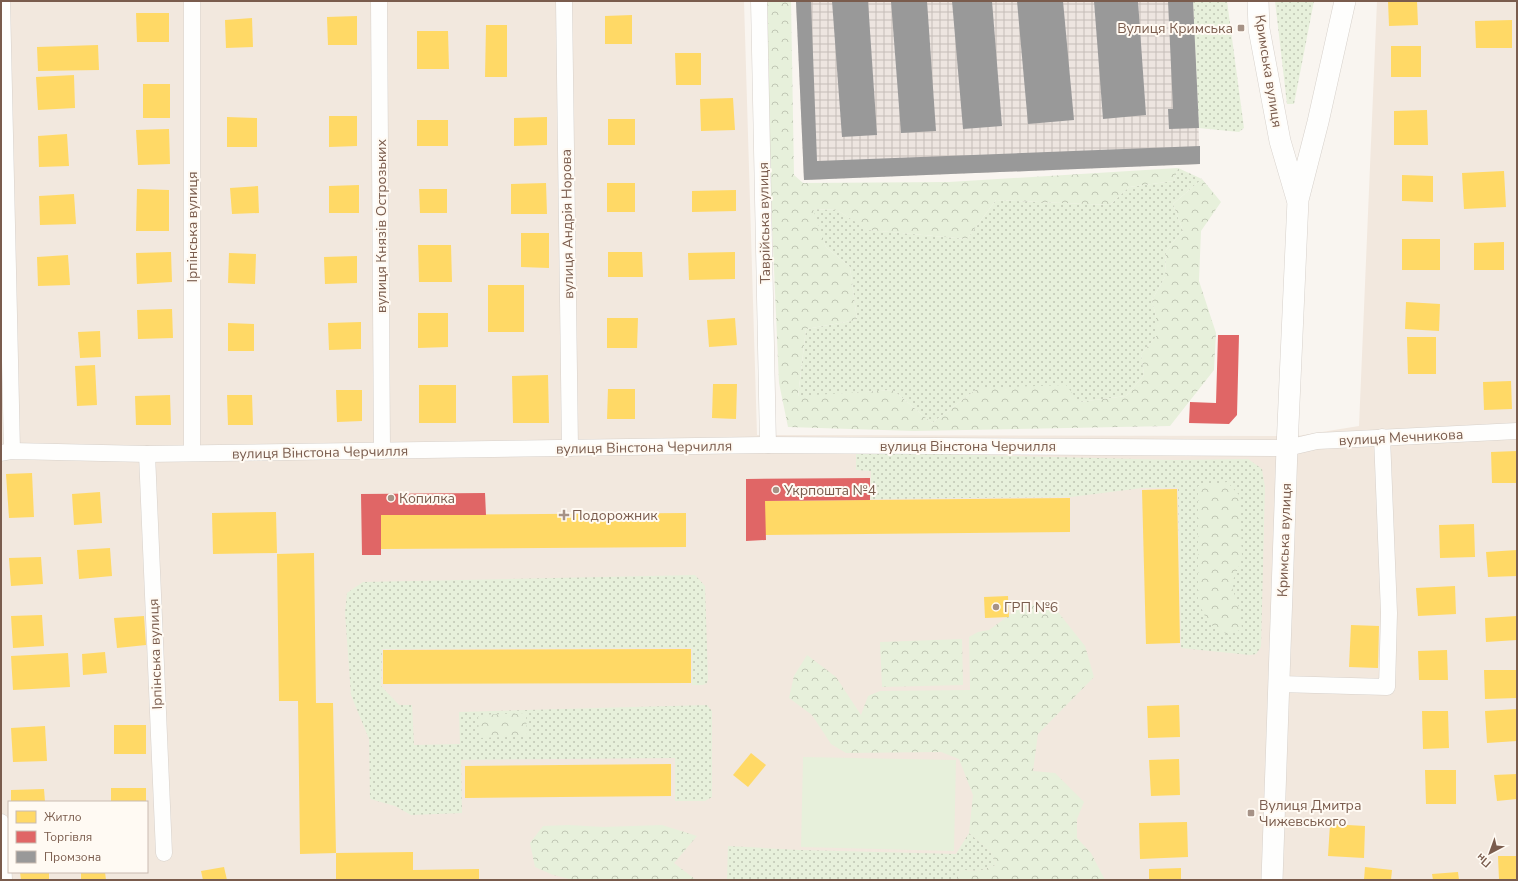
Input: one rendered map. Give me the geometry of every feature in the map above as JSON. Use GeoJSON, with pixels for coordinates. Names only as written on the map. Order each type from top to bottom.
{"type":"FeatureCollection","features":[{"type":"Feature","properties":{"kind":"street"},"geometry":{"type":"LineString","coordinates":[[2,1],[7,452]]}},
{"type":"Feature","properties":{"kind":"street","name":"Ірпінська вулиця"},"geometry":{"type":"LineString","coordinates":[[192,1],[192,454]]}},
{"type":"Feature","properties":{"kind":"street","name":"вулиця Князів Острозьких"},"geometry":{"type":"LineString","coordinates":[[379,1],[382,451]]}},
{"type":"Feature","properties":{"kind":"street","name":"вулиця Андрія Норова"},"geometry":{"type":"LineString","coordinates":[[564,1],[570,448]]}},
{"type":"Feature","properties":{"kind":"street","name":"Таврійська вулиця"},"geometry":{"type":"LineString","coordinates":[[759,1],[768,445]]}},
{"type":"Feature","properties":{"kind":"street","name":"Кримська вулиця"},"geometry":{"type":"LineString","coordinates":[[1258,1],[1259,29],[1280,141],[1298,200]]}},
{"type":"Feature","properties":{"kind":"street","name":"Кримська вулиця"},"geometry":{"type":"LineString","coordinates":[[1272,880],[1287,448],[1298,200],[1318,122],[1345,1]]}},
{"type":"Feature","properties":{"kind":"street","name":"Кримська вулиця"},"geometry":{"type":"LineString","coordinates":[[1280,141],[1297,142],[1304,139],[1318,122]]}},
{"type":"Feature","properties":{"kind":"street","name":"вулиця Мечникова"},"geometry":{"type":"LineString","coordinates":[[1287,448],[1317,441],[1517,432]]}},
{"type":"Feature","properties":{"kind":"street"},"geometry":{"type":"LineString","coordinates":[[1279,684],[1387,687],[1389,613],[1382,437]]}},
{"type":"Feature","properties":{"kind":"street","name":"вулиця Вінстона Черчилля"},"geometry":{"type":"LineString","coordinates":[[7,452],[192,454],[768,445],[1287,448]]}},
{"type":"Feature","properties":{"kind":"street","name":"Ірпінська вулиця"},"geometry":{"type":"LineString","coordinates":[[147,454],[164,853]]}},
{"type":"Feature","properties":{"kind":"street"},"geometry":{"type":"LineString","coordinates":[[1,822],[4,880]]}},
{"type":"Feature","properties":{"kind":"shaded area"},"geometry":{"type":"Polygon","coordinates":[[[1,1],[744,1],[757,435],[1297,436],[1359,426],[1377,1],[1517,1],[1517,880],[1,880],[1,1]]]}},
{"type":"Feature","properties":{"kind":"shaded area"},"geometry":{"type":"Polygon","coordinates":[[[796,1],[1193,1],[1200,164],[804,180],[796,1]]]}},
{"type":"Feature","properties":{"kind":"green space"},"geometry":{"type":"Polygon","coordinates":[[[766,1],[791,1],[794,175],[803,183],[949,182],[1178,168],[1174,181],[1129,187],[1110,205],[996,200],[967,239],[868,230],[837,210],[813,209],[826,247],[850,267],[857,320],[806,329],[798,396],[893,390],[932,423],[978,388],[1066,385],[1079,402],[1126,396],[1144,375],[1141,354],[1156,337],[1156,317],[1152,300],[1165,277],[1166,250],[1183,231],[1173,204],[1202,179],[1221,202],[1201,231],[1199,281],[1216,333],[1214,370],[1170,426],[914,431],[788,427],[779,383],[770,178],[766,1]]]}},
{"type":"Feature","properties":{"kind":"green space"},"geometry":{"type":"Polygon","coordinates":[[[1193,1],[1227,1],[1244,128],[1239,132],[1199,128],[1193,1]]]}},
{"type":"Feature","properties":{"kind":"green space"},"geometry":{"type":"Polygon","coordinates":[[[1275,1],[1314,1],[1294,104],[1287,104],[1275,1]]]}},
{"type":"Feature","properties":{"kind":"green space"},"geometry":{"type":"Polygon","coordinates":[[[1178,168],[1202,179],[1173,204],[1183,231],[1166,250],[1165,277],[1152,300],[1156,317],[1156,337],[1141,354],[1144,375],[1126,396],[1079,402],[978,388],[932,423],[893,390],[798,397],[806,329],[857,320],[850,267],[826,247],[812,209],[837,210],[869,230],[967,239],[996,200],[1110,205],[1129,187],[1174,181],[1178,168]]]}},
{"type":"Feature","properties":{"kind":"green space"},"geometry":{"type":"Polygon","coordinates":[[[856,452],[1175,460],[1248,459],[1262,469],[1265,487],[1261,647],[1256,654],[1250,655],[1181,648],[1178,488],[1142,488],[1071,497],[871,499],[871,471],[856,470],[856,452]]]}},
{"type":"Feature","properties":{"kind":"green space"},"geometry":{"type":"Polygon","coordinates":[[[1227,482],[1240,496],[1242,559],[1231,585],[1240,610],[1242,629],[1228,635],[1208,623],[1198,601],[1198,486],[1227,482]]]}},
{"type":"Feature","properties":{"kind":"green space"},"geometry":{"type":"Polygon","coordinates":[[[695,575],[705,586],[708,679],[707,683],[703,685],[692,685],[692,648],[382,649],[381,686],[399,705],[412,705],[414,745],[460,744],[459,712],[707,705],[712,711],[712,797],[705,801],[675,801],[675,758],[461,760],[462,813],[411,815],[395,806],[370,799],[369,739],[351,695],[345,613],[347,593],[363,582],[695,575]]]}},
{"type":"Feature","properties":{"kind":"green space"},"geometry":{"type":"Polygon","coordinates":[[[1025,604],[1054,607],[1085,646],[1094,677],[1038,734],[1033,771],[1055,773],[1084,802],[1077,819],[1077,838],[1091,853],[1105,880],[955,880],[962,870],[979,871],[996,865],[991,852],[969,833],[973,795],[959,759],[941,752],[846,753],[831,744],[812,715],[789,698],[794,676],[807,655],[836,677],[861,715],[868,696],[880,691],[970,690],[969,637],[978,632],[989,630],[1025,604]]]}},
{"type":"Feature","properties":{"kind":"green space"},"geometry":{"type":"Polygon","coordinates":[[[962,639],[963,685],[882,687],[880,642],[962,639]]]}},
{"type":"Feature","properties":{"kind":"green space"},"geometry":{"type":"Polygon","coordinates":[[[526,713],[527,736],[479,738],[478,715],[526,713]]]}},
{"type":"Feature","properties":{"kind":"green space"},"geometry":{"type":"Polygon","coordinates":[[[803,757],[956,760],[954,851],[801,847],[803,757]]]}},
{"type":"Feature","properties":{"kind":"green space"},"geometry":{"type":"Polygon","coordinates":[[[569,825],[603,827],[662,825],[697,836],[674,863],[696,880],[573,880],[553,875],[535,867],[530,843],[543,826],[569,825]]]}},
{"type":"Feature","properties":{"kind":"green space"},"geometry":{"type":"Polygon","coordinates":[[[969,833],[991,852],[996,865],[979,871],[962,870],[955,880],[727,880],[728,846],[799,850],[956,854],[969,833]]]}},
{"type":"Feature","properties":{"kind":"building: Житло"},"geometry":{"type":"Polygon","coordinates":[[[1388,1],[1417,1],[1418,25],[1389,26],[1388,1]]]}},
{"type":"Feature","properties":{"kind":"building: Житло"},"geometry":{"type":"Polygon","coordinates":[[[136,13],[169,13],[169,42],[137,42],[136,13]]]}},
{"type":"Feature","properties":{"kind":"building: Житло"},"geometry":{"type":"Polygon","coordinates":[[[632,15],[632,44],[605,44],[605,16],[632,15]]]}},
{"type":"Feature","properties":{"kind":"building: Житло"},"geometry":{"type":"Polygon","coordinates":[[[357,16],[357,45],[328,45],[327,17],[357,16]]]}},
{"type":"Feature","properties":{"kind":"building: Житло"},"geometry":{"type":"Polygon","coordinates":[[[252,18],[253,47],[226,48],[225,20],[252,18]]]}},
{"type":"Feature","properties":{"kind":"building: Житло"},"geometry":{"type":"Polygon","coordinates":[[[1512,20],[1512,48],[1476,48],[1475,21],[1512,20]]]}},
{"type":"Feature","properties":{"kind":"building: Житло"},"geometry":{"type":"Polygon","coordinates":[[[486,25],[507,25],[507,77],[485,77],[486,25]]]}},
{"type":"Feature","properties":{"kind":"building: Житло"},"geometry":{"type":"Polygon","coordinates":[[[417,31],[448,31],[449,69],[417,69],[417,31]]]}},
{"type":"Feature","properties":{"kind":"building: Житло"},"geometry":{"type":"Polygon","coordinates":[[[98,45],[99,70],[38,71],[37,47],[98,45]]]}},
{"type":"Feature","properties":{"kind":"building: Житло"},"geometry":{"type":"Polygon","coordinates":[[[1391,46],[1421,46],[1421,77],[1391,77],[1391,46]]]}},
{"type":"Feature","properties":{"kind":"building: Житло"},"geometry":{"type":"Polygon","coordinates":[[[675,53],[701,53],[701,85],[676,85],[675,53]]]}},
{"type":"Feature","properties":{"kind":"building: Житло"},"geometry":{"type":"Polygon","coordinates":[[[74,75],[75,108],[38,110],[36,77],[74,75]]]}},
{"type":"Feature","properties":{"kind":"building: Житло"},"geometry":{"type":"Polygon","coordinates":[[[143,84],[170,84],[170,118],[143,118],[143,84]]]}},
{"type":"Feature","properties":{"kind":"building: Житло"},"geometry":{"type":"Polygon","coordinates":[[[733,98],[735,130],[701,131],[700,99],[733,98]]]}},
{"type":"Feature","properties":{"kind":"building: Житло"},"geometry":{"type":"Polygon","coordinates":[[[1427,110],[1428,145],[1394,145],[1394,111],[1427,110]]]}},
{"type":"Feature","properties":{"kind":"building: Житло"},"geometry":{"type":"Polygon","coordinates":[[[329,116],[357,116],[357,146],[329,147],[329,116]]]}},
{"type":"Feature","properties":{"kind":"building: Житло"},"geometry":{"type":"Polygon","coordinates":[[[227,117],[257,118],[257,147],[227,147],[227,117]]]}},
{"type":"Feature","properties":{"kind":"building: Житло"},"geometry":{"type":"Polygon","coordinates":[[[547,117],[547,145],[514,146],[514,118],[547,117]]]}},
{"type":"Feature","properties":{"kind":"building: Житло"},"geometry":{"type":"Polygon","coordinates":[[[608,119],[635,119],[635,145],[608,145],[608,119]]]}},
{"type":"Feature","properties":{"kind":"building: Житло"},"geometry":{"type":"Polygon","coordinates":[[[417,120],[448,120],[448,146],[417,146],[417,120]]]}},
{"type":"Feature","properties":{"kind":"building: Житло"},"geometry":{"type":"Polygon","coordinates":[[[169,129],[170,164],[138,165],[136,130],[169,129]]]}},
{"type":"Feature","properties":{"kind":"building: Житло"},"geometry":{"type":"Polygon","coordinates":[[[67,134],[69,166],[39,167],[38,136],[67,134]]]}},
{"type":"Feature","properties":{"kind":"building: Житло"},"geometry":{"type":"Polygon","coordinates":[[[1504,171],[1506,207],[1464,209],[1462,173],[1504,171]]]}},
{"type":"Feature","properties":{"kind":"building: Житло"},"geometry":{"type":"Polygon","coordinates":[[[1402,175],[1433,176],[1433,202],[1402,201],[1402,175]]]}},
{"type":"Feature","properties":{"kind":"building: Житло"},"geometry":{"type":"Polygon","coordinates":[[[546,183],[547,214],[511,214],[511,184],[546,183]]]}},
{"type":"Feature","properties":{"kind":"building: Житло"},"geometry":{"type":"Polygon","coordinates":[[[607,183],[635,183],[635,212],[607,212],[607,183]]]}},
{"type":"Feature","properties":{"kind":"building: Житло"},"geometry":{"type":"Polygon","coordinates":[[[359,185],[359,213],[329,213],[329,186],[359,185]]]}},
{"type":"Feature","properties":{"kind":"building: Житло"},"geometry":{"type":"Polygon","coordinates":[[[258,186],[259,213],[232,214],[230,188],[258,186]]]}},
{"type":"Feature","properties":{"kind":"building: Житло"},"geometry":{"type":"Polygon","coordinates":[[[137,189],[169,190],[169,231],[136,231],[137,189]]]}},
{"type":"Feature","properties":{"kind":"building: Житло"},"geometry":{"type":"Polygon","coordinates":[[[419,189],[447,189],[447,213],[420,213],[419,189]]]}},
{"type":"Feature","properties":{"kind":"building: Житло"},"geometry":{"type":"Polygon","coordinates":[[[736,190],[736,211],[692,212],[692,191],[736,190]]]}},
{"type":"Feature","properties":{"kind":"building: Житло"},"geometry":{"type":"Polygon","coordinates":[[[74,194],[76,224],[40,225],[39,196],[74,194]]]}},
{"type":"Feature","properties":{"kind":"building: Житло"},"geometry":{"type":"Polygon","coordinates":[[[521,233],[549,233],[549,268],[521,267],[521,233]]]}},
{"type":"Feature","properties":{"kind":"building: Житло"},"geometry":{"type":"Polygon","coordinates":[[[1402,239],[1440,239],[1440,270],[1402,270],[1402,239]]]}},
{"type":"Feature","properties":{"kind":"building: Житло"},"geometry":{"type":"Polygon","coordinates":[[[1504,242],[1504,270],[1474,270],[1474,243],[1504,242]]]}},
{"type":"Feature","properties":{"kind":"building: Житло"},"geometry":{"type":"Polygon","coordinates":[[[418,245],[451,245],[452,282],[419,282],[418,245]]]}},
{"type":"Feature","properties":{"kind":"building: Житло"},"geometry":{"type":"Polygon","coordinates":[[[171,252],[172,282],[137,284],[136,253],[171,252]]]}},
{"type":"Feature","properties":{"kind":"building: Житло"},"geometry":{"type":"Polygon","coordinates":[[[608,252],[642,252],[643,277],[608,277],[608,252]]]}},
{"type":"Feature","properties":{"kind":"building: Житло"},"geometry":{"type":"Polygon","coordinates":[[[735,252],[735,279],[689,280],[688,253],[735,252]]]}},
{"type":"Feature","properties":{"kind":"building: Житло"},"geometry":{"type":"Polygon","coordinates":[[[229,253],[256,254],[255,284],[228,283],[229,253]]]}},
{"type":"Feature","properties":{"kind":"building: Житло"},"geometry":{"type":"Polygon","coordinates":[[[68,255],[70,285],[38,286],[37,257],[68,255]]]}},
{"type":"Feature","properties":{"kind":"building: Житло"},"geometry":{"type":"Polygon","coordinates":[[[357,256],[357,283],[325,284],[324,257],[357,256]]]}},
{"type":"Feature","properties":{"kind":"building: Житло"},"geometry":{"type":"Polygon","coordinates":[[[488,285],[524,285],[524,332],[488,332],[488,285]]]}},
{"type":"Feature","properties":{"kind":"building: Житло"},"geometry":{"type":"Polygon","coordinates":[[[1406,302],[1440,304],[1439,331],[1405,329],[1406,302]]]}},
{"type":"Feature","properties":{"kind":"building: Житло"},"geometry":{"type":"Polygon","coordinates":[[[172,309],[173,338],[138,339],[137,310],[172,309]]]}},
{"type":"Feature","properties":{"kind":"building: Житло"},"geometry":{"type":"Polygon","coordinates":[[[418,313],[448,313],[448,347],[418,348],[418,313]]]}},
{"type":"Feature","properties":{"kind":"building: Житло"},"geometry":{"type":"Polygon","coordinates":[[[607,318],[638,318],[637,348],[607,348],[607,318]]]}},
{"type":"Feature","properties":{"kind":"building: Житло"},"geometry":{"type":"Polygon","coordinates":[[[735,318],[737,345],[709,347],[707,320],[735,318]]]}},
{"type":"Feature","properties":{"kind":"building: Житло"},"geometry":{"type":"Polygon","coordinates":[[[361,322],[361,349],[329,350],[328,323],[361,322]]]}},
{"type":"Feature","properties":{"kind":"building: Житло"},"geometry":{"type":"Polygon","coordinates":[[[228,323],[254,324],[254,351],[228,351],[228,323]]]}},
{"type":"Feature","properties":{"kind":"building: Житло"},"geometry":{"type":"Polygon","coordinates":[[[100,331],[101,357],[80,358],[78,332],[100,331]]]}},
{"type":"Feature","properties":{"kind":"building: Житло"},"geometry":{"type":"Polygon","coordinates":[[[1407,337],[1436,337],[1436,374],[1408,374],[1407,337]]]}},
{"type":"Feature","properties":{"kind":"building: Житло"},"geometry":{"type":"Polygon","coordinates":[[[95,365],[97,405],[77,406],[75,366],[95,365]]]}},
{"type":"Feature","properties":{"kind":"building: Житло"},"geometry":{"type":"Polygon","coordinates":[[[548,375],[549,423],[513,423],[512,376],[548,375]]]}},
{"type":"Feature","properties":{"kind":"building: Житло"},"geometry":{"type":"Polygon","coordinates":[[[1511,381],[1512,409],[1484,410],[1483,382],[1511,381]]]}},
{"type":"Feature","properties":{"kind":"building: Житло"},"geometry":{"type":"Polygon","coordinates":[[[713,384],[737,384],[736,419],[712,418],[713,384]]]}},
{"type":"Feature","properties":{"kind":"building: Житло"},"geometry":{"type":"Polygon","coordinates":[[[419,385],[456,385],[456,423],[419,423],[419,385]]]}},
{"type":"Feature","properties":{"kind":"building: Житло"},"geometry":{"type":"Polygon","coordinates":[[[608,389],[635,389],[635,419],[607,419],[608,389]]]}},
{"type":"Feature","properties":{"kind":"building: Житло"},"geometry":{"type":"Polygon","coordinates":[[[336,390],[362,390],[362,421],[337,422],[336,390]]]}},
{"type":"Feature","properties":{"kind":"building: Житло"},"geometry":{"type":"Polygon","coordinates":[[[170,395],[171,425],[136,425],[135,396],[170,395]]]}},
{"type":"Feature","properties":{"kind":"building: Житло"},"geometry":{"type":"Polygon","coordinates":[[[227,395],[252,395],[253,425],[228,425],[227,395]]]}},
{"type":"Feature","properties":{"kind":"building: Житло"},"geometry":{"type":"Polygon","coordinates":[[[1517,451],[1517,483],[1492,483],[1491,452],[1517,451]]]}},
{"type":"Feature","properties":{"kind":"building: Житло"},"geometry":{"type":"Polygon","coordinates":[[[32,473],[34,517],[9,518],[6,474],[32,473]]]}},
{"type":"Feature","properties":{"kind":"building: Житло"},"geometry":{"type":"Polygon","coordinates":[[[1177,489],[1180,643],[1146,644],[1142,490],[1177,489]]]}},
{"type":"Feature","properties":{"kind":"building: Житло"},"geometry":{"type":"Polygon","coordinates":[[[100,492],[102,523],[74,525],[72,494],[100,492]]]}},
{"type":"Feature","properties":{"kind":"building: Житло"},"geometry":{"type":"Polygon","coordinates":[[[1070,498],[1070,532],[765,535],[765,501],[1070,498]]]}},
{"type":"Feature","properties":{"kind":"building: Житло"},"geometry":{"type":"Polygon","coordinates":[[[276,512],[277,553],[213,554],[212,513],[276,512]]]}},
{"type":"Feature","properties":{"kind":"building: Житло"},"geometry":{"type":"Polygon","coordinates":[[[686,513],[686,547],[381,549],[381,515],[686,513]]]}},
{"type":"Feature","properties":{"kind":"building: Житло"},"geometry":{"type":"Polygon","coordinates":[[[1474,524],[1475,557],[1440,558],[1439,525],[1474,524]]]}},
{"type":"Feature","properties":{"kind":"building: Житло"},"geometry":{"type":"Polygon","coordinates":[[[110,548],[112,576],[79,579],[77,550],[110,548]]]}},
{"type":"Feature","properties":{"kind":"building: Житло"},"geometry":{"type":"Polygon","coordinates":[[[1517,550],[1517,576],[1488,577],[1486,552],[1517,550]]]}},
{"type":"Feature","properties":{"kind":"building: Житло"},"geometry":{"type":"Polygon","coordinates":[[[314,553],[316,703],[333,703],[336,853],[300,854],[298,701],[279,701],[277,554],[314,553]]]}},
{"type":"Feature","properties":{"kind":"building: Житло"},"geometry":{"type":"Polygon","coordinates":[[[41,557],[43,584],[11,586],[9,558],[41,557]]]}},
{"type":"Feature","properties":{"kind":"building: Житло"},"geometry":{"type":"Polygon","coordinates":[[[1455,586],[1456,614],[1418,616],[1416,588],[1455,586]]]}},
{"type":"Feature","properties":{"kind":"building: Житло","name":"ГРП №6"},"geometry":{"type":"Polygon","coordinates":[[[1008,596],[1009,617],[985,618],[984,597],[1008,596]]]}},
{"type":"Feature","properties":{"kind":"building: Житло"},"geometry":{"type":"Polygon","coordinates":[[[42,615],[44,646],[13,648],[11,616],[42,615]]]}},
{"type":"Feature","properties":{"kind":"building: Житло"},"geometry":{"type":"Polygon","coordinates":[[[144,616],[146,645],[117,648],[114,618],[144,616]]]}},
{"type":"Feature","properties":{"kind":"building: Житло"},"geometry":{"type":"Polygon","coordinates":[[[1517,616],[1517,640],[1486,642],[1485,618],[1517,616]]]}},
{"type":"Feature","properties":{"kind":"building: Житло"},"geometry":{"type":"Polygon","coordinates":[[[1351,625],[1379,626],[1378,668],[1349,667],[1351,625]]]}},
{"type":"Feature","properties":{"kind":"building: Житло"},"geometry":{"type":"Polygon","coordinates":[[[691,649],[691,683],[383,684],[383,650],[691,649]]]}},
{"type":"Feature","properties":{"kind":"building: Житло"},"geometry":{"type":"Polygon","coordinates":[[[1447,650],[1448,680],[1419,680],[1418,651],[1447,650]]]}},
{"type":"Feature","properties":{"kind":"building: Житло"},"geometry":{"type":"Polygon","coordinates":[[[105,652],[107,673],[83,675],[82,654],[105,652]]]}},
{"type":"Feature","properties":{"kind":"building: Житло"},"geometry":{"type":"Polygon","coordinates":[[[68,653],[70,687],[13,690],[11,656],[68,653]]]}},
{"type":"Feature","properties":{"kind":"building: Житло"},"geometry":{"type":"Polygon","coordinates":[[[1484,670],[1517,670],[1517,698],[1485,699],[1484,670]]]}},
{"type":"Feature","properties":{"kind":"building: Житло"},"geometry":{"type":"Polygon","coordinates":[[[1179,705],[1180,737],[1148,738],[1147,706],[1179,705]]]}},
{"type":"Feature","properties":{"kind":"building: Житло"},"geometry":{"type":"Polygon","coordinates":[[[1517,709],[1517,741],[1487,743],[1485,711],[1517,709]]]}},
{"type":"Feature","properties":{"kind":"building: Житло"},"geometry":{"type":"Polygon","coordinates":[[[1422,711],[1448,711],[1449,748],[1423,749],[1422,711]]]}},
{"type":"Feature","properties":{"kind":"building: Житло"},"geometry":{"type":"Polygon","coordinates":[[[114,725],[146,725],[146,754],[114,754],[114,725]]]}},
{"type":"Feature","properties":{"kind":"building: Житло"},"geometry":{"type":"Polygon","coordinates":[[[45,726],[47,761],[13,762],[11,728],[45,726]]]}},
{"type":"Feature","properties":{"kind":"building: Житло"},"geometry":{"type":"Polygon","coordinates":[[[751,753],[766,765],[748,787],[733,775],[751,753]]]}},
{"type":"Feature","properties":{"kind":"building: Житло"},"geometry":{"type":"Polygon","coordinates":[[[1179,759],[1180,795],[1151,796],[1149,760],[1179,759]]]}},
{"type":"Feature","properties":{"kind":"building: Житло"},"geometry":{"type":"Polygon","coordinates":[[[671,764],[671,796],[465,798],[465,766],[671,764]]]}},
{"type":"Feature","properties":{"kind":"building: Житло"},"geometry":{"type":"Polygon","coordinates":[[[1425,770],[1456,770],[1456,804],[1426,804],[1425,770]]]}},
{"type":"Feature","properties":{"kind":"building: Житло"},"geometry":{"type":"Polygon","coordinates":[[[1517,774],[1517,799],[1497,801],[1494,775],[1517,774]]]}},
{"type":"Feature","properties":{"kind":"building: Житло"},"geometry":{"type":"Polygon","coordinates":[[[111,788],[146,788],[146,801],[111,801],[111,788]]]}},
{"type":"Feature","properties":{"kind":"building: Житло"},"geometry":{"type":"Polygon","coordinates":[[[44,789],[45,801],[11,801],[11,790],[44,789]]]}},
{"type":"Feature","properties":{"kind":"building: Житло"},"geometry":{"type":"Polygon","coordinates":[[[1187,822],[1188,857],[1140,859],[1139,823],[1187,822]]]}},
{"type":"Feature","properties":{"kind":"building: Житло"},"geometry":{"type":"Polygon","coordinates":[[[1330,824],[1365,826],[1364,858],[1328,856],[1330,824]]]}},
{"type":"Feature","properties":{"kind":"building: Житло"},"geometry":{"type":"Polygon","coordinates":[[[413,852],[413,870],[479,869],[479,880],[336,880],[336,853],[413,852]]]}},
{"type":"Feature","properties":{"kind":"building: Житло"},"geometry":{"type":"Polygon","coordinates":[[[1498,856],[1517,856],[1517,880],[1499,880],[1498,856]]]}},
{"type":"Feature","properties":{"kind":"building: Житло"},"geometry":{"type":"Polygon","coordinates":[[[224,867],[227,880],[203,880],[201,871],[224,867]]]}},
{"type":"Feature","properties":{"kind":"building: Житло"},"geometry":{"type":"Polygon","coordinates":[[[1365,867],[1392,870],[1391,880],[1364,880],[1365,867]]]}},
{"type":"Feature","properties":{"kind":"building: Житло"},"geometry":{"type":"Polygon","coordinates":[[[1181,868],[1181,880],[1149,880],[1149,869],[1181,868]]]}},
{"type":"Feature","properties":{"kind":"building: Житло"},"geometry":{"type":"Polygon","coordinates":[[[1458,872],[1459,880],[1433,880],[1432,874],[1458,872]]]}},
{"type":"Feature","properties":{"kind":"building: Житло"},"geometry":{"type":"Polygon","coordinates":[[[20,873],[49,873],[49,879],[21,880],[20,873]]]}},
{"type":"Feature","properties":{"kind":"building: Житло"},"geometry":{"type":"Polygon","coordinates":[[[81,873],[105,873],[106,880],[81,880],[81,873]]]}},
{"type":"Feature","properties":{"kind":"building: Торгівля"},"geometry":{"type":"Polygon","coordinates":[[[1218,335],[1239,335],[1237,415],[1229,424],[1189,423],[1190,402],[1216,403],[1218,335]]]}},
{"type":"Feature","properties":{"kind":"building: Торгівля"},"geometry":{"type":"Polygon","coordinates":[[[870,478],[870,500],[765,501],[766,540],[746,541],[746,479],[870,478]]]}},
{"type":"Feature","properties":{"kind":"building: Торгівля"},"geometry":{"type":"Polygon","coordinates":[[[485,493],[486,515],[381,515],[381,555],[362,555],[361,494],[485,493]]]}},
{"type":"Feature","properties":{"kind":"building: Промзона"},"geometry":{"type":"Polygon","coordinates":[[[796,1],[811,1],[817,161],[1200,146],[1200,164],[804,180],[796,1]]]}},
{"type":"Feature","properties":{"kind":"building: Промзона"},"geometry":{"type":"Polygon","coordinates":[[[832,1],[868,1],[877,135],[842,137],[832,1]]]}},
{"type":"Feature","properties":{"kind":"building: Промзона"},"geometry":{"type":"Polygon","coordinates":[[[891,1],[927,1],[936,131],[901,133],[891,1]]]}},
{"type":"Feature","properties":{"kind":"building: Промзона"},"geometry":{"type":"Polygon","coordinates":[[[952,1],[992,1],[1002,126],[963,129],[952,1]]]}},
{"type":"Feature","properties":{"kind":"building: Промзона"},"geometry":{"type":"Polygon","coordinates":[[[1017,1],[1063,1],[1074,120],[1028,124],[1017,1]]]}},
{"type":"Feature","properties":{"kind":"building: Промзона"},"geometry":{"type":"Polygon","coordinates":[[[1094,1],[1138,1],[1146,115],[1103,119],[1094,1]]]}},
{"type":"Feature","properties":{"kind":"building: Промзона"},"geometry":{"type":"Polygon","coordinates":[[[1168,1],[1193,1],[1199,128],[1169,129],[1168,109],[1173,109],[1168,1]]]}},
{"type":"Feature","properties":{"kind":"place","name":"Вулиця Кримська"},"geometry":{"type":"Point","coordinates":[1241,28]}},
{"type":"Feature","properties":{"kind":"place","name":"Укрпошта №4"},"geometry":{"type":"Point","coordinates":[776,490]}},
{"type":"Feature","properties":{"kind":"place","name":"Копилка"},"geometry":{"type":"Point","coordinates":[391,498]}},
{"type":"Feature","properties":{"kind":"place","name":"Подорожник"},"geometry":{"type":"Point","coordinates":[564,515]}},
{"type":"Feature","properties":{"kind":"place","name":"ГРП №6"},"geometry":{"type":"Point","coordinates":[996,607]}},
{"type":"Feature","properties":{"kind":"place","name":"Вулиця Дмитра Чижевського"},"geometry":{"type":"Point","coordinates":[1251,813]}}]}
